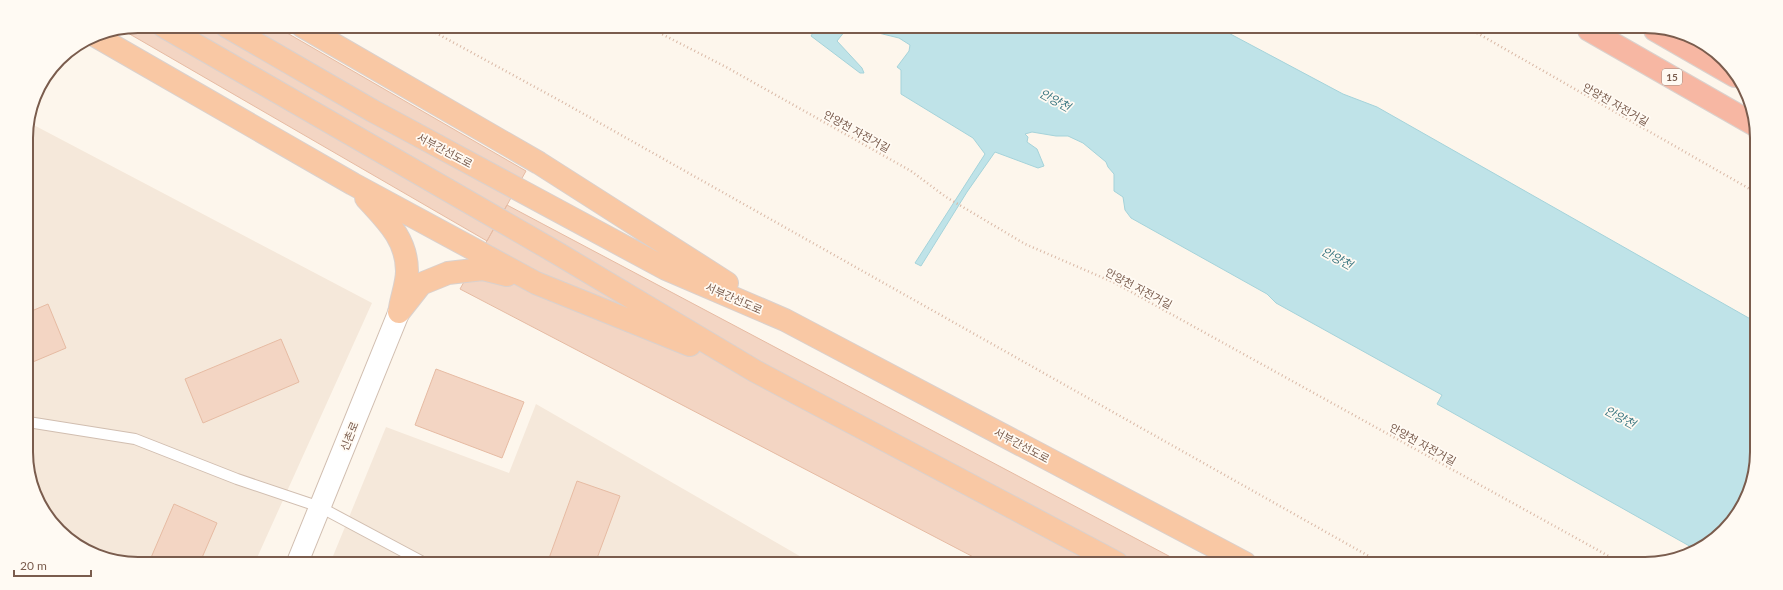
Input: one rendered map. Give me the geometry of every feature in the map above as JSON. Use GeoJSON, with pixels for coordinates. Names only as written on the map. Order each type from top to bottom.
{"type":"FeatureCollection","features":[{"type":"Feature","properties":{"kind":"highway"},"geometry":{"type":"LineString","coordinates":[[175,33],[557,253],[755,371],[1108,557]]}},
{"type":"Feature","properties":{"kind":"highway","name":"서부간선도로"},"geometry":{"type":"LineString","coordinates":[[238,33],[373,111],[660,265],[785,320],[1234,557]]}},
{"type":"Feature","properties":{"kind":"highway"},"geometry":{"type":"LineString","coordinates":[[314,33],[539,163],[785,320]]}},
{"type":"Feature","properties":{"kind":"highway","name":"15"},"geometry":{"type":"LineString","coordinates":[[1593,33],[1749,121]]}},
{"type":"Feature","properties":{"kind":"highway"},"geometry":{"type":"LineString","coordinates":[[1664,35],[1725,70]]}},
{"type":"Feature","properties":{"kind":"highway"},"geometry":{"type":"LineString","coordinates":[[102,40],[353,184],[536,283],[755,371]]}},
{"type":"Feature","properties":{"kind":"highway"},"geometry":{"type":"LineString","coordinates":[[353,184],[393,227],[403,248],[407,272],[399,312]]}},
{"type":"Feature","properties":{"kind":"highway"},"geometry":{"type":"LineString","coordinates":[[399,312],[421,284],[448,273],[483,269],[536,283]]}},
{"type":"Feature","properties":{"kind":"street","name":"신촌로"},"geometry":{"type":"LineString","coordinates":[[300,557],[399,312]]}},
{"type":"Feature","properties":{"kind":"lane"},"geometry":{"type":"LineString","coordinates":[[33,423],[135,439],[237,479],[320,507],[414,557]]}},
{"type":"Feature","properties":{"kind":"path"},"geometry":{"type":"LineString","coordinates":[[436,33],[573,108],[1371,557]]}},
{"type":"Feature","properties":{"kind":"path","name":"안양천 자전거길"},"geometry":{"type":"LineString","coordinates":[[660,33],[726,66],[911,171],[946,197],[968,208],[1025,244],[1115,283],[1610,557]]}},
{"type":"Feature","properties":{"kind":"path","name":"안양천 자전거길"},"geometry":{"type":"LineString","coordinates":[[1477,33],[1750,190]]}},
{"type":"Feature","properties":{"kind":"shaded area"},"geometry":{"type":"Polygon","coordinates":[[[34,125],[372,303],[257,557],[138,557],[111,553],[91,546],[69,531],[51,510],[44,499],[39,486],[33,459],[34,125]]]}},
{"type":"Feature","properties":{"kind":"shaded area"},"geometry":{"type":"Polygon","coordinates":[[[536,404],[801,557],[333,557],[386,427],[509,473],[536,404]]]}},
{"type":"Feature","properties":{"kind":"water"},"geometry":{"type":"Polygon","coordinates":[[[813,33],[843,33],[837,41],[862,68],[864,73],[860,73],[811,36],[813,33]]]}},
{"type":"Feature","properties":{"kind":"water","name":"안양천"},"geometry":{"type":"Polygon","coordinates":[[[878,33],[1229,33],[1343,94],[1377,107],[1750,319],[1749,466],[1742,492],[1736,505],[1714,531],[1698,543],[1690,547],[1437,404],[1442,395],[1276,303],[1267,294],[1131,218],[1125,210],[1123,197],[1114,191],[1114,174],[1106,162],[1083,143],[1068,136],[1056,136],[1032,132],[1025,134],[1028,137],[1027,142],[1037,149],[1044,166],[1038,168],[995,152],[967,192],[921,266],[915,263],[985,154],[973,138],[901,94],[901,70],[897,67],[909,51],[910,45],[899,38],[878,33]]]}},
{"type":"Feature","properties":{"kind":"building"},"geometry":{"type":"Polygon","coordinates":[[[129,33],[287,33],[526,171],[487,241],[129,33]]]}},
{"type":"Feature","properties":{"kind":"building"},"geometry":{"type":"Polygon","coordinates":[[[507,205],[1171,557],[973,557],[460,289],[507,205]]]}},
{"type":"Feature","properties":{"kind":"building"},"geometry":{"type":"Polygon","coordinates":[[[48,304],[66,348],[33,362],[33,310],[48,304]]]}},
{"type":"Feature","properties":{"kind":"building"},"geometry":{"type":"Polygon","coordinates":[[[281,339],[299,382],[203,423],[185,379],[281,339]]]}},
{"type":"Feature","properties":{"kind":"building"},"geometry":{"type":"Polygon","coordinates":[[[436,369],[524,402],[502,458],[415,425],[436,369]]]}},
{"type":"Feature","properties":{"kind":"building"},"geometry":{"type":"Polygon","coordinates":[[[577,481],[620,496],[597,557],[549,557],[577,481]]]}},
{"type":"Feature","properties":{"kind":"building"},"geometry":{"type":"Polygon","coordinates":[[[174,504],[217,523],[202,557],[151,557],[174,504]]]}}]}
